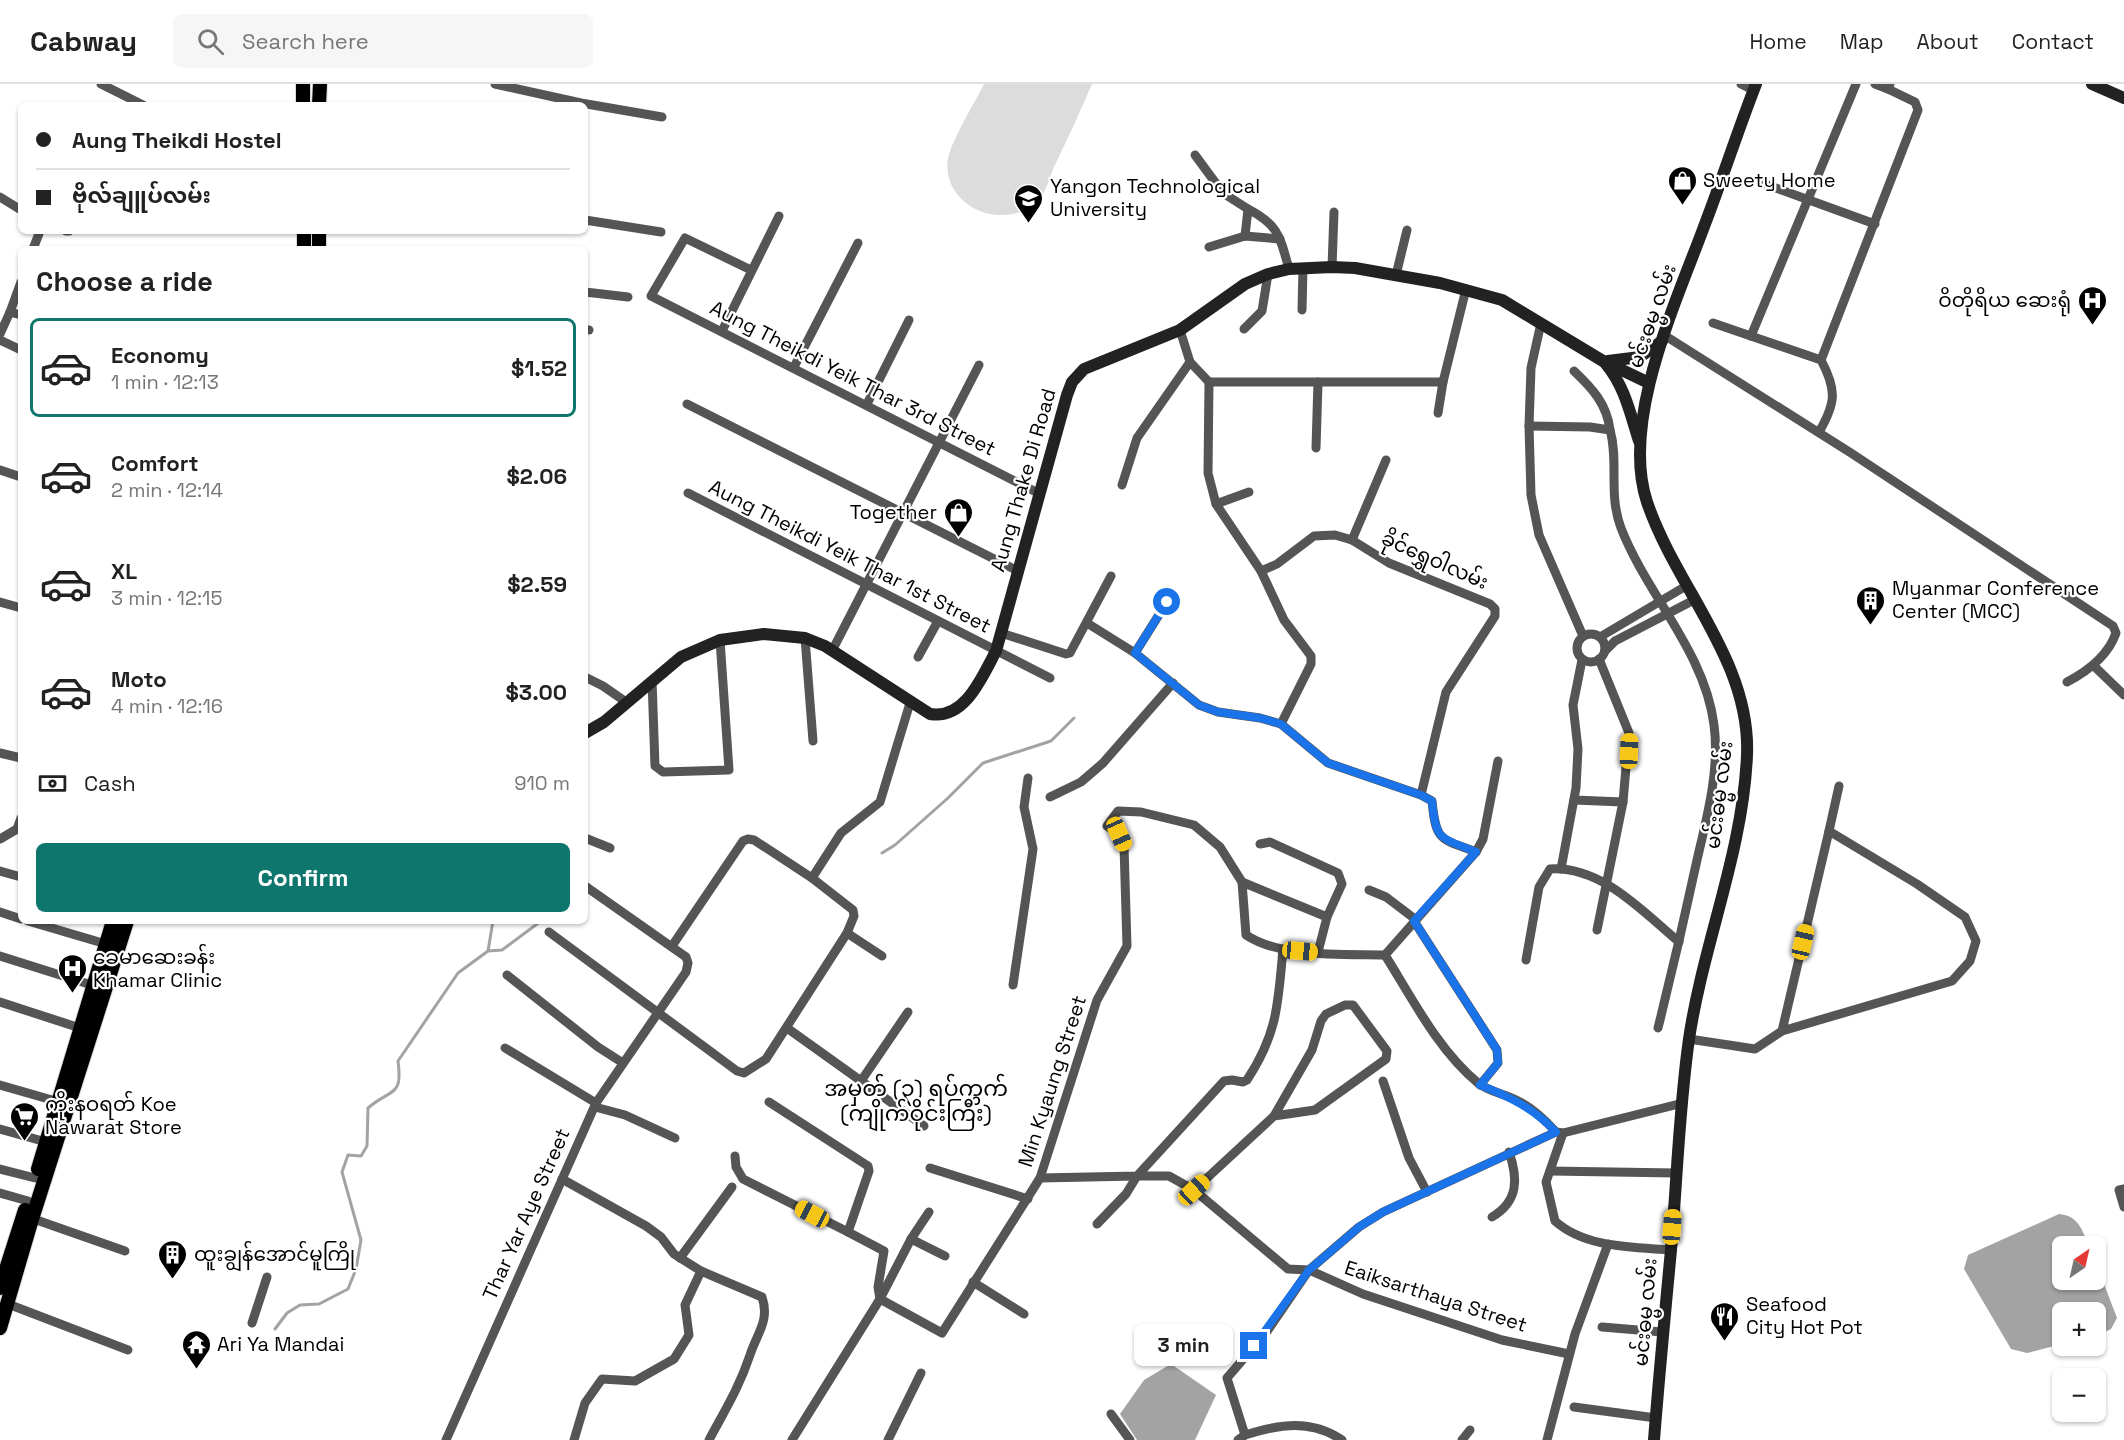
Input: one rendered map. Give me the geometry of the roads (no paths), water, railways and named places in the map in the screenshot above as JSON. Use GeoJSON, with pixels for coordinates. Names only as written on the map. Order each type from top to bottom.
{"type":"FeatureCollection","features":[{"type":"Feature","properties":{"kind":"main road"},"geometry":{"type":"LineString","coordinates":[[303,84],[303,102]]}},
{"type":"Feature","properties":{"kind":"main road"},"geometry":{"type":"LineString","coordinates":[[319,102],[320,84]]}},
{"type":"Feature","properties":{"kind":"main road"},"geometry":{"type":"LineString","coordinates":[[2092,84],[2124,98]]}},
{"type":"Feature","properties":{"kind":"main road","name":"မင်းဓမ္မ လမ်း"},"geometry":{"type":"LineString","coordinates":[[1654,1440],[1689,1039],[1737,830],[1748,755],[1746,717],[1738,682],[1686,586],[1646,500],[1640,445],[1649,383],[1755,87]]}},
{"type":"Feature","properties":{"kind":"main road","name":"Aung Thake Di Road"},"geometry":{"type":"LineString","coordinates":[[588,731],[604,722],[681,657],[720,640],[764,633],[805,638],[832,651],[930,714],[945,716],[953,711],[979,682],[996,651],[1016,570],[1067,395],[1078,375],[1084,369],[1180,330],[1245,284],[1268,274],[1289,269],[1332,267],[1396,275],[1466,289],[1502,300],[1603,361],[1649,383]]}},
{"type":"Feature","properties":{"kind":"main road"},"geometry":{"type":"LineString","coordinates":[[1603,361],[1621,361],[1640,357],[1664,338]]}},
{"type":"Feature","properties":{"kind":"main road"},"geometry":{"type":"LineString","coordinates":[[1603,361],[1615,375],[1632,410],[1640,445]]}},
{"type":"Feature","properties":{"kind":"main road"},"geometry":{"type":"LineString","coordinates":[[0,1328],[8,1304],[4,1280],[27,1217],[99,987],[106,944],[112,924]]}},
{"type":"Feature","properties":{"kind":"main road"},"geometry":{"type":"LineString","coordinates":[[27,1217],[28,1201],[80,1028],[126,924]]}},
{"type":"Feature","properties":{"kind":"street"},"geometry":{"type":"LineString","coordinates":[[101,84],[137,102]]}},
{"type":"Feature","properties":{"kind":"street"},"geometry":{"type":"LineString","coordinates":[[495,84],[574,102]]}},
{"type":"Feature","properties":{"kind":"street"},"geometry":{"type":"LineString","coordinates":[[1741,84],[1755,87]]}},
{"type":"Feature","properties":{"kind":"street"},"geometry":{"type":"LineString","coordinates":[[1751,336],[1856,84]]}},
{"type":"Feature","properties":{"kind":"street"},"geometry":{"type":"LineString","coordinates":[[1821,360],[1918,110],[1915,102],[1889,86],[1875,84]]}},
{"type":"Feature","properties":{"kind":"street"},"geometry":{"type":"LineString","coordinates":[[588,105],[662,117]]}},
{"type":"Feature","properties":{"kind":"street"},"geometry":{"type":"LineString","coordinates":[[1195,154],[1223,193],[1267,218],[1275,227],[1289,269]]}},
{"type":"Feature","properties":{"kind":"street"},"geometry":{"type":"LineString","coordinates":[[1766,184],[1875,224]]}},
{"type":"Feature","properties":{"kind":"street"},"geometry":{"type":"LineString","coordinates":[[0,197],[18,208]]}},
{"type":"Feature","properties":{"kind":"street"},"geometry":{"type":"LineString","coordinates":[[1245,236],[1248,209]]}},
{"type":"Feature","properties":{"kind":"street"},"geometry":{"type":"LineString","coordinates":[[1332,267],[1334,212]]}},
{"type":"Feature","properties":{"kind":"street"},"geometry":{"type":"LineString","coordinates":[[722,331],[779,216]]}},
{"type":"Feature","properties":{"kind":"street"},"geometry":{"type":"LineString","coordinates":[[588,220],[661,232]]}},
{"type":"Feature","properties":{"kind":"street"},"geometry":{"type":"LineString","coordinates":[[1396,275],[1407,230]]}},
{"type":"Feature","properties":{"kind":"street"},"geometry":{"type":"LineString","coordinates":[[1209,247],[1245,236],[1280,239]]}},
{"type":"Feature","properties":{"kind":"street","name":"Aung Theikdi Yeik Thar 3rd Street"},"geometry":{"type":"LineString","coordinates":[[751,270],[685,238],[651,296],[940,441],[1038,493]]}},
{"type":"Feature","properties":{"kind":"street"},"geometry":{"type":"LineString","coordinates":[[794,367],[858,243]]}},
{"type":"Feature","properties":{"kind":"street"},"geometry":{"type":"LineString","coordinates":[[1302,310],[1303,268]]}},
{"type":"Feature","properties":{"kind":"street"},"geometry":{"type":"LineString","coordinates":[[1244,329],[1262,311],[1268,274]]}},
{"type":"Feature","properties":{"kind":"street"},"geometry":{"type":"LineString","coordinates":[[1438,413],[1443,382],[1466,289]]}},
{"type":"Feature","properties":{"kind":"street"},"geometry":{"type":"LineString","coordinates":[[0,334],[18,290]]}},
{"type":"Feature","properties":{"kind":"street"},"geometry":{"type":"LineString","coordinates":[[588,292],[628,297]]}},
{"type":"Feature","properties":{"kind":"street"},"geometry":{"type":"LineString","coordinates":[[10,312],[18,314]]}},
{"type":"Feature","properties":{"kind":"street"},"geometry":{"type":"LineString","coordinates":[[867,404],[909,320]]}},
{"type":"Feature","properties":{"kind":"street"},"geometry":{"type":"LineString","coordinates":[[1541,323],[1531,368],[1529,426],[1531,495],[1539,535],[1583,636]]}},
{"type":"Feature","properties":{"kind":"street"},"geometry":{"type":"LineString","coordinates":[[1713,323],[1821,360],[1832,380],[1833,400],[1829,414],[1819,432]]}},
{"type":"Feature","properties":{"kind":"street"},"geometry":{"type":"LineString","coordinates":[[1180,330],[1190,362],[1209,382],[1208,473],[1216,504],[1261,571],[1284,620],[1311,656],[1311,664],[1281,724]]}},
{"type":"Feature","properties":{"kind":"street"},"geometry":{"type":"LineString","coordinates":[[1664,338],[1819,432],[2113,626],[2120,634],[2094,666],[2067,682]]}},
{"type":"Feature","properties":{"kind":"street"},"geometry":{"type":"LineString","coordinates":[[0,340],[18,349]]}},
{"type":"Feature","properties":{"kind":"street"},"geometry":{"type":"LineString","coordinates":[[1122,485],[1137,438],[1190,362]]}},
{"type":"Feature","properties":{"kind":"street"},"geometry":{"type":"LineString","coordinates":[[832,651],[980,365]]}},
{"type":"Feature","properties":{"kind":"street"},"geometry":{"type":"LineString","coordinates":[[1574,371],[1592,388],[1608,414],[1612,439],[1612,491],[1621,528],[1701,679],[1714,724],[1714,771],[1706,819],[1658,1028]]}},
{"type":"Feature","properties":{"kind":"street"},"geometry":{"type":"LineString","coordinates":[[1209,382],[1443,382]]}},
{"type":"Feature","properties":{"kind":"street"},"geometry":{"type":"LineString","coordinates":[[1316,448],[1318,382]]}},
{"type":"Feature","properties":{"kind":"street"},"geometry":{"type":"LineString","coordinates":[[687,404],[1016,570]]}},
{"type":"Feature","properties":{"kind":"street"},"geometry":{"type":"LineString","coordinates":[[1529,426],[1590,427],[1610,430]]}},
{"type":"Feature","properties":{"kind":"street"},"geometry":{"type":"LineString","coordinates":[[1352,540],[1386,460]]}},
{"type":"Feature","properties":{"kind":"street"},"geometry":{"type":"LineString","coordinates":[[0,470],[18,476]]}},
{"type":"Feature","properties":{"kind":"street"},"geometry":{"type":"LineString","coordinates":[[1216,504],[1249,492]]}},
{"type":"Feature","properties":{"kind":"street","name":"Aung Theikdi Yeik Thar 1st Street"},"geometry":{"type":"LineString","coordinates":[[688,493],[1050,678]]}},
{"type":"Feature","properties":{"kind":"street","name":"ခိုင်ရွှေဝါလမ်း"},"geometry":{"type":"LineString","coordinates":[[1261,571],[1277,564],[1314,536],[1335,535],[1352,540],[1389,563],[1490,604],[1495,609],[1495,616],[1446,692],[1421,795]]}},
{"type":"Feature","properties":{"kind":"street"},"geometry":{"type":"LineString","coordinates":[[1001,633],[1066,654],[1070,653],[1111,576]]}},
{"type":"Feature","properties":{"kind":"street"},"geometry":{"type":"LineString","coordinates":[[1600,637],[1686,586]]}},
{"type":"Feature","properties":{"kind":"street"},"geometry":{"type":"LineString","coordinates":[[1582,660],[1595,663],[1615,641],[1666,612],[1694,600]]}},
{"type":"Feature","properties":{"kind":"street"},"geometry":{"type":"LineString","coordinates":[[0,602],[18,607]]}},
{"type":"Feature","properties":{"kind":"street"},"geometry":{"type":"LineString","coordinates":[[1135,653],[1167,602]]}},
{"type":"Feature","properties":{"kind":"street"},"geometry":{"type":"LineString","coordinates":[[918,657],[938,621]]}},
{"type":"Feature","properties":{"kind":"street"},"geometry":{"type":"LineString","coordinates":[[1087,623],[1135,653],[1199,705],[1218,712],[1260,718],[1281,724],[1328,763],[1421,795],[1432,801],[1435,828],[1441,838],[1476,852]]}},
{"type":"Feature","properties":{"kind":"street"},"geometry":{"type":"LineString","coordinates":[[1561,869],[1574,800],[1578,748],[1574,705],[1582,660],[1576,648],[1583,636],[1592,634],[1600,637]]}},
{"type":"Feature","properties":{"kind":"street"},"geometry":{"type":"LineString","coordinates":[[1597,930],[1623,802],[1629,733],[1602,655],[1600,637]]}},
{"type":"Feature","properties":{"kind":"street"},"geometry":{"type":"LineString","coordinates":[[805,638],[813,741]]}},
{"type":"Feature","properties":{"kind":"street"},"geometry":{"type":"LineString","coordinates":[[652,680],[655,766],[658,770],[663,772],[729,770],[720,640]]}},
{"type":"Feature","properties":{"kind":"street"},"geometry":{"type":"LineString","coordinates":[[2094,666],[2124,695]]}},
{"type":"Feature","properties":{"kind":"street"},"geometry":{"type":"LineString","coordinates":[[588,678],[626,702]]}},
{"type":"Feature","properties":{"kind":"street"},"geometry":{"type":"LineString","coordinates":[[1050,797],[1081,782],[1103,763],[1173,683]]}},
{"type":"Feature","properties":{"kind":"street"},"geometry":{"type":"LineString","coordinates":[[812,878],[841,833],[880,802],[910,703]]}},
{"type":"Feature","properties":{"kind":"street"},"geometry":{"type":"LineString","coordinates":[[0,753],[18,757]]}},
{"type":"Feature","properties":{"kind":"street"},"geometry":{"type":"LineString","coordinates":[[1384,956],[1476,852],[1483,839],[1498,760]]}},
{"type":"Feature","properties":{"kind":"street"},"geometry":{"type":"LineString","coordinates":[[1013,985],[1033,849],[1024,807],[1028,778]]}},
{"type":"Feature","properties":{"kind":"street"},"geometry":{"type":"LineString","coordinates":[[1782,1031],[1839,786]]}},
{"type":"Feature","properties":{"kind":"street"},"geometry":{"type":"LineString","coordinates":[[1574,800],[1623,802]]}},
{"type":"Feature","properties":{"kind":"street","name":"Min Kyaung Street"},"geometry":{"type":"LineString","coordinates":[[880,1299],[942,1333],[1040,1178],[1096,999],[1127,946],[1124,846],[1119,834],[1107,826],[1118,811],[1141,812],[1194,825],[1220,847],[1242,882]]}},
{"type":"Feature","properties":{"kind":"street"},"geometry":{"type":"LineString","coordinates":[[0,839],[18,830]]}},
{"type":"Feature","properties":{"kind":"street"},"geometry":{"type":"LineString","coordinates":[[1689,1039],[1755,1049],[1782,1031],[1952,981],[1970,961],[1976,941],[1965,917],[1917,884],[1829,831]]}},
{"type":"Feature","properties":{"kind":"street"},"geometry":{"type":"LineString","coordinates":[[588,839],[610,848]]}},
{"type":"Feature","properties":{"kind":"street"},"geometry":{"type":"LineString","coordinates":[[549,932],[736,1071],[744,1073],[766,1059],[847,933],[854,916],[853,910],[812,878],[754,840],[748,839],[743,841],[672,946],[588,888]]}},
{"type":"Feature","properties":{"kind":"street"},"geometry":{"type":"LineString","coordinates":[[1260,844],[1270,842],[1338,873],[1342,884],[1327,916],[1318,952]]}},
{"type":"Feature","properties":{"kind":"street"},"geometry":{"type":"LineString","coordinates":[[1526,960],[1539,887],[1550,869],[1561,869],[1606,883],[1679,942]]}},
{"type":"Feature","properties":{"kind":"street"},"geometry":{"type":"LineString","coordinates":[[0,871],[18,876]]}},
{"type":"Feature","properties":{"kind":"street"},"geometry":{"type":"LineString","coordinates":[[1327,916],[1242,882],[1246,935],[1256,942],[1283,949],[1384,956]]}},
{"type":"Feature","properties":{"kind":"street"},"geometry":{"type":"LineString","coordinates":[[1369,890],[1386,897],[1415,920],[1497,1050],[1498,1063],[1480,1085]]}},
{"type":"Feature","properties":{"kind":"street"},"geometry":{"type":"LineString","coordinates":[[0,912],[18,918]]}},
{"type":"Feature","properties":{"kind":"street"},"geometry":{"type":"LineString","coordinates":[[38,924],[106,944]]}},
{"type":"Feature","properties":{"kind":"street"},"geometry":{"type":"LineString","coordinates":[[847,933],[882,956]]}},
{"type":"Feature","properties":{"kind":"street","name":"Thar Yar Aye Street"},"geometry":{"type":"LineString","coordinates":[[446,1440],[596,1105],[686,972],[688,963],[686,957],[672,946]]}},
{"type":"Feature","properties":{"kind":"street"},"geometry":{"type":"LineString","coordinates":[[1097,1224],[1126,1194],[1137,1176],[1224,1081],[1243,1082],[1263,1054],[1272,1035],[1283,949]]}},
{"type":"Feature","properties":{"kind":"street"},"geometry":{"type":"LineString","coordinates":[[0,956],[99,987]]}},
{"type":"Feature","properties":{"kind":"street"},"geometry":{"type":"LineString","coordinates":[[1384,956],[1450,1054],[1480,1085],[1520,1101],[1559,1132]]}},
{"type":"Feature","properties":{"kind":"street"},"geometry":{"type":"LineString","coordinates":[[507,975],[598,1047],[623,1063]]}},
{"type":"Feature","properties":{"kind":"street"},"geometry":{"type":"LineString","coordinates":[[0,1002],[80,1028]]}},
{"type":"Feature","properties":{"kind":"street"},"geometry":{"type":"LineString","coordinates":[[1194,1190],[1275,1116],[1312,1050],[1321,1021],[1330,1012],[1345,1005],[1353,1005],[1387,1051],[1386,1059],[1315,1110],[1275,1116]]}},
{"type":"Feature","properties":{"kind":"street"},"geometry":{"type":"LineString","coordinates":[[861,1081],[908,1012]]}},
{"type":"Feature","properties":{"kind":"street"},"geometry":{"type":"LineString","coordinates":[[787,1028],[924,1126]]}},
{"type":"Feature","properties":{"kind":"street"},"geometry":{"type":"LineString","coordinates":[[505,1048],[596,1105],[625,1115],[675,1138]]}},
{"type":"Feature","properties":{"kind":"street"},"geometry":{"type":"LineString","coordinates":[[1383,1081],[1409,1158],[1427,1192]]}},
{"type":"Feature","properties":{"kind":"street"},"geometry":{"type":"LineString","coordinates":[[0,1084],[58,1102]]}},
{"type":"Feature","properties":{"kind":"street"},"geometry":{"type":"LineString","coordinates":[[769,1102],[868,1166],[869,1171],[848,1233]]}},
{"type":"Feature","properties":{"kind":"street"},"geometry":{"type":"LineString","coordinates":[[1342,1440],[1321,1428],[1298,1423],[1242,1437],[1227,1378],[1268,1330],[1309,1270],[1359,1227],[1383,1212],[1509,1152],[1559,1132],[1683,1103]]}},
{"type":"Feature","properties":{"kind":"street"},"geometry":{"type":"LineString","coordinates":[[0,1129],[46,1142]]}},
{"type":"Feature","properties":{"kind":"street"},"geometry":{"type":"LineString","coordinates":[[1559,1132],[1546,1182],[1555,1221],[1582,1237],[1608,1244],[1671,1250]]}},
{"type":"Feature","properties":{"kind":"street"},"geometry":{"type":"LineString","coordinates":[[1492,1217],[1507,1203],[1515,1188],[1516,1176],[1509,1152]]}},
{"type":"Feature","properties":{"kind":"street"},"geometry":{"type":"LineString","coordinates":[[735,1156],[736,1167],[743,1179],[884,1251],[878,1287],[880,1299]]}},
{"type":"Feature","properties":{"kind":"street"},"geometry":{"type":"LineString","coordinates":[[930,1168],[1028,1199]]}},
{"type":"Feature","properties":{"kind":"street"},"geometry":{"type":"LineString","coordinates":[[0,1169],[35,1178]]}},
{"type":"Feature","properties":{"kind":"street"},"geometry":{"type":"LineString","coordinates":[[1550,1171],[1676,1173]]}},
{"type":"Feature","properties":{"kind":"street","name":"Eaiksarthaya Street"},"geometry":{"type":"LineString","coordinates":[[1040,1178],[1168,1176],[1194,1190],[1288,1269],[1309,1270],[1363,1294],[1502,1340],[1569,1354]]}},
{"type":"Feature","properties":{"kind":"street"},"geometry":{"type":"LineString","coordinates":[[562,1179],[646,1226],[680,1258],[701,1271],[762,1297],[766,1309],[760,1336],[750,1354],[743,1379],[709,1440]]}},
{"type":"Feature","properties":{"kind":"street"},"geometry":{"type":"LineString","coordinates":[[680,1258],[732,1187]]}},
{"type":"Feature","properties":{"kind":"street"},"geometry":{"type":"LineString","coordinates":[[2124,1189],[2119,1190],[2124,1207]]}},
{"type":"Feature","properties":{"kind":"street"},"geometry":{"type":"LineString","coordinates":[[0,1193],[28,1201]]}},
{"type":"Feature","properties":{"kind":"street"},"geometry":{"type":"LineString","coordinates":[[792,1440],[880,1299],[911,1239],[930,1212]]}},
{"type":"Feature","properties":{"kind":"street"},"geometry":{"type":"LineString","coordinates":[[27,1217],[125,1251]]}},
{"type":"Feature","properties":{"kind":"street"},"geometry":{"type":"LineString","coordinates":[[911,1239],[945,1256]]}},
{"type":"Feature","properties":{"kind":"street"},"geometry":{"type":"LineString","coordinates":[[1547,1440],[1569,1354],[1608,1244]]}},
{"type":"Feature","properties":{"kind":"street"},"geometry":{"type":"LineString","coordinates":[[574,1440],[585,1403],[602,1379],[635,1382],[670,1363],[680,1352],[688,1335],[685,1305],[701,1271]]}},
{"type":"Feature","properties":{"kind":"street"},"geometry":{"type":"LineString","coordinates":[[252,1323],[267,1277]]}},
{"type":"Feature","properties":{"kind":"street"},"geometry":{"type":"LineString","coordinates":[[973,1282],[1024,1314]]}},
{"type":"Feature","properties":{"kind":"street"},"geometry":{"type":"LineString","coordinates":[[8,1304],[128,1350]]}},
{"type":"Feature","properties":{"kind":"street"},"geometry":{"type":"LineString","coordinates":[[1602,1327],[1662,1332]]}},
{"type":"Feature","properties":{"kind":"street"},"geometry":{"type":"LineString","coordinates":[[888,1440],[921,1373]]}},
{"type":"Feature","properties":{"kind":"street"},"geometry":{"type":"LineString","coordinates":[[1574,1407],[1656,1418]]}},
{"type":"Feature","properties":{"kind":"street"},"geometry":{"type":"LineString","coordinates":[[1111,1414],[1130,1440]]}},
{"type":"Feature","properties":{"kind":"street"},"geometry":{"type":"LineString","coordinates":[[1462,1440],[1470,1430]]}},
{"type":"Feature","properties":{"kind":"waterway"},"geometry":{"type":"LineString","coordinates":[[882,853],[895,845],[948,798],[983,763],[1051,741],[1074,718]]}},
{"type":"Feature","properties":{"kind":"waterway"},"geometry":{"type":"LineString","coordinates":[[275,1329],[287,1313],[300,1305],[319,1304],[348,1289],[356,1269],[361,1240],[342,1172],[348,1155],[361,1156],[367,1146],[368,1108],[397,1087],[398,1061],[458,973],[488,951],[492,924]]}},
{"type":"Feature","properties":{"kind":"waterway"},"geometry":{"type":"LineString","coordinates":[[488,951],[502,950],[537,924]]}},
{"type":"Feature","properties":{"kind":"place","name":"Sweety Home"},"geometry":{"type":"Point","coordinates":[1682,206]}},
{"type":"Feature","properties":{"kind":"place","name":"Yangon Technological University"},"geometry":{"type":"Point","coordinates":[1029,224]}},
{"type":"Feature","properties":{"kind":"place","name":"ဝိတိုရိယ ဆေးရုံ"},"geometry":{"type":"Point","coordinates":[2092,326]}},
{"type":"Feature","properties":{"kind":"place","name":"Together"},"geometry":{"type":"Point","coordinates":[958,538]}},
{"type":"Feature","properties":{"kind":"place","name":"Myanmar Conference Center (MCC)"},"geometry":{"type":"Point","coordinates":[1871,626]}},
{"type":"Feature","properties":{"kind":"place","name":"ခေမာဆေးခန်း Khamar Clinic"},"geometry":{"type":"Point","coordinates":[72,994]}},
{"type":"Feature","properties":{"kind":"place","name":"ကိုးနဝရတ် Koe Nawarat Store"},"geometry":{"type":"Point","coordinates":[24,1142]}},
{"type":"Feature","properties":{"kind":"place","name":"ထူးချွန်အောင်မူကြို"},"geometry":{"type":"Point","coordinates":[173,1280]}},
{"type":"Feature","properties":{"kind":"place","name":"Seafood City Hot Pot"},"geometry":{"type":"Point","coordinates":[1725,1342]}},
{"type":"Feature","properties":{"kind":"place","name":"Ari Ya Mandai"},"geometry":{"type":"Point","coordinates":[196,1370]}},
{"type":"Feature","properties":{"kind":"district","name":"အမှတ် (၃) ရပ်ကွက် (ကျိုက်ဝိုင်းကြီး)"},"geometry":{"type":"Point","coordinates":[916,1100]}}]}
